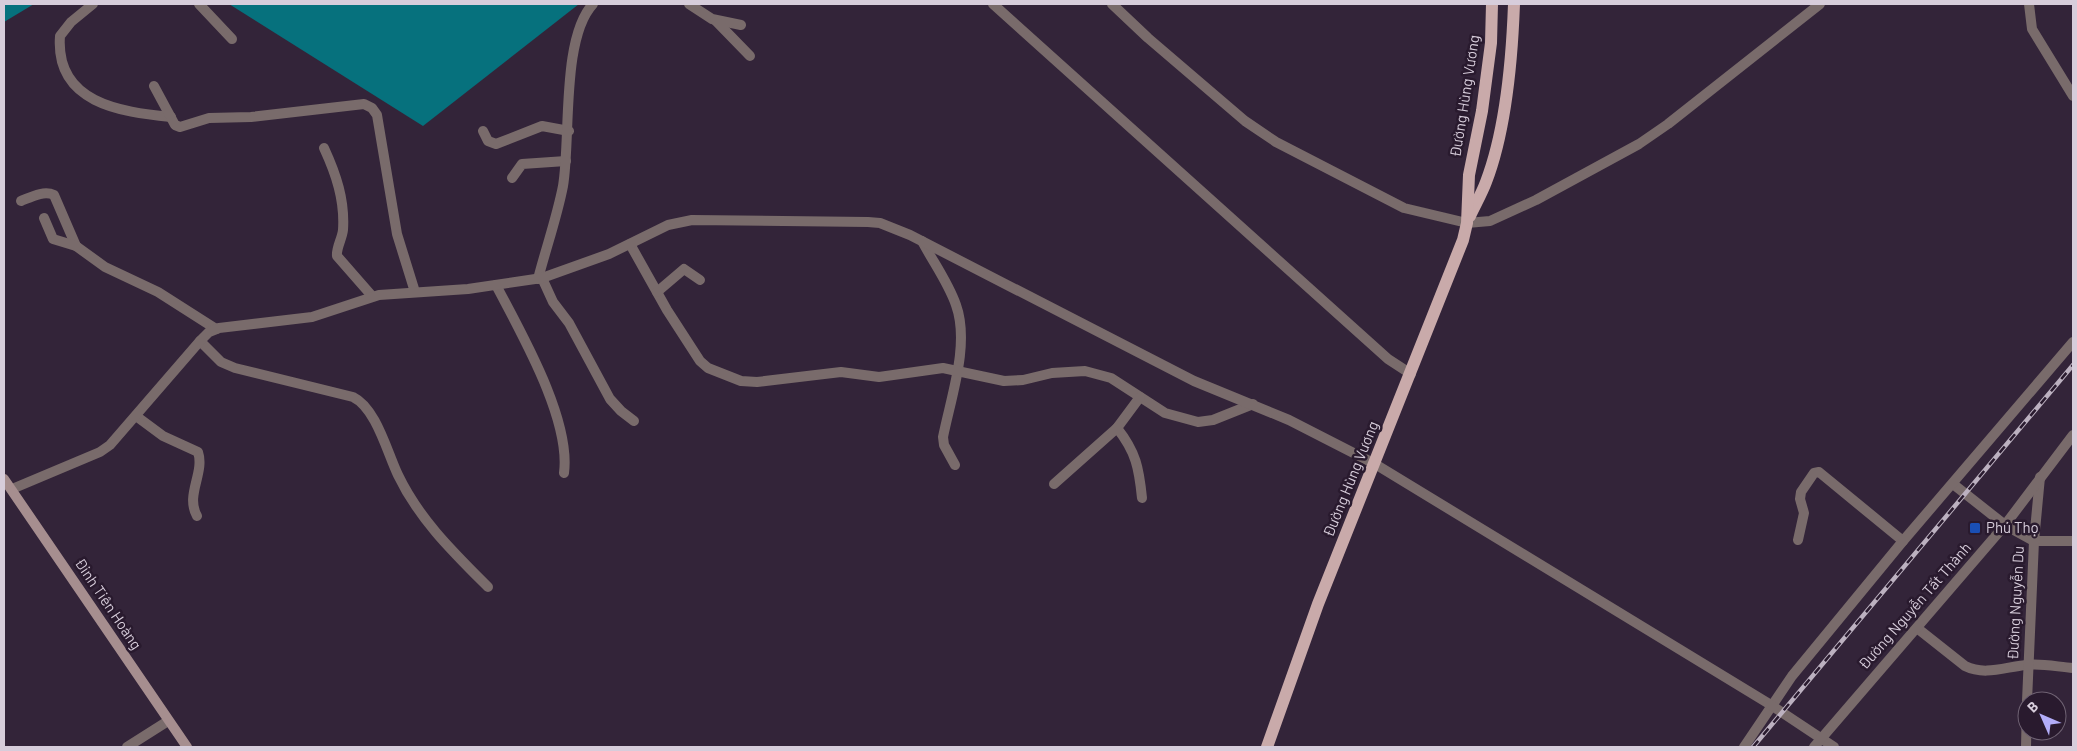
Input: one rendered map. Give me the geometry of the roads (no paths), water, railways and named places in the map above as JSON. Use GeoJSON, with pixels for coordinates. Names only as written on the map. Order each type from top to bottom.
{"type":"FeatureCollection","features":[{"type":"Feature","properties":{"kind":"main road","name":"Đường Hùng Vương"},"geometry":{"type":"LineString","coordinates":[[1266,747],[1318,604],[1463,240],[1467,223],[1469,176],[1482,111],[1491,43],[1492,4]]}},
{"type":"Feature","properties":{"kind":"main road","name":"Đường Hùng Vương"},"geometry":{"type":"LineString","coordinates":[[1467,223],[1487,180],[1501,125],[1513,41],[1514,4]]}},
{"type":"Feature","properties":{"kind":"main road","name":"Đinh Tiên Hoàng"},"geometry":{"type":"LineString","coordinates":[[4,479],[12,488],[186,747]]}},
{"type":"Feature","properties":{"kind":"street"},"geometry":{"type":"LineString","coordinates":[[93,4],[71,22],[60,36],[63,63],[78,90],[92,101],[101,104],[142,114],[170,117]]}},
{"type":"Feature","properties":{"kind":"street"},"geometry":{"type":"LineString","coordinates":[[199,4],[232,38]]}},
{"type":"Feature","properties":{"kind":"street"},"geometry":{"type":"LineString","coordinates":[[593,4],[577,34],[570,72],[569,131],[562,188],[540,279],[553,302],[570,323],[610,398],[621,411],[634,421]]}},
{"type":"Feature","properties":{"kind":"street"},"geometry":{"type":"LineString","coordinates":[[690,4],[716,20],[750,56]]}},
{"type":"Feature","properties":{"kind":"street"},"geometry":{"type":"LineString","coordinates":[[993,4],[1388,358],[1411,374]]}},
{"type":"Feature","properties":{"kind":"street"},"geometry":{"type":"LineString","coordinates":[[1112,4],[1148,38],[1238,114],[1276,142],[1404,208],[1467,223],[1490,222],[1536,200],[1639,144],[1668,124],[1820,4]]}},
{"type":"Feature","properties":{"kind":"street"},"geometry":{"type":"LineString","coordinates":[[2029,4],[2032,29],[2073,96]]}},
{"type":"Feature","properties":{"kind":"street"},"geometry":{"type":"LineString","coordinates":[[716,20],[741,25]]}},
{"type":"Feature","properties":{"kind":"street"},"geometry":{"type":"LineString","coordinates":[[154,86],[175,125],[180,127],[209,118],[251,117],[368,105],[376,115],[398,234],[415,292]]}},
{"type":"Feature","properties":{"kind":"street"},"geometry":{"type":"LineString","coordinates":[[484,131],[488,141],[496,144],[542,126],[569,131]]}},
{"type":"Feature","properties":{"kind":"street"},"geometry":{"type":"LineString","coordinates":[[324,148],[337,176],[342,198],[342,232],[337,256],[372,296]]}},
{"type":"Feature","properties":{"kind":"street"},"geometry":{"type":"LineString","coordinates":[[512,178],[522,164],[566,161]]}},
{"type":"Feature","properties":{"kind":"street"},"geometry":{"type":"LineString","coordinates":[[21,201],[49,192],[54,195],[76,246]]}},
{"type":"Feature","properties":{"kind":"street"},"geometry":{"type":"LineString","coordinates":[[44,218],[53,239],[76,246],[106,267],[158,292],[216,329]]}},
{"type":"Feature","properties":{"kind":"street"},"geometry":{"type":"LineString","coordinates":[[12,488],[100,452],[121,434],[200,341],[216,329],[312,317],[372,296],[496,285],[540,279],[630,244],[679,222],[754,219],[868,222],[894,228],[922,241],[1194,381],[1253,404],[1375,464],[1771,705],[1834,747]]}},
{"type":"Feature","properties":{"kind":"street"},"geometry":{"type":"LineString","coordinates":[[922,241],[956,305],[962,334],[943,441],[955,466]]}},
{"type":"Feature","properties":{"kind":"street"},"geometry":{"type":"LineString","coordinates":[[630,244],[657,292],[704,366],[741,380],[757,382],[840,372],[879,377],[935,369],[957,370],[1004,382],[1023,380],[1052,373],[1095,372],[1112,378],[1170,416],[1198,422],[1213,420],[1253,404]]}},
{"type":"Feature","properties":{"kind":"street"},"geometry":{"type":"LineString","coordinates":[[657,292],[686,269],[700,280]]}},
{"type":"Feature","properties":{"kind":"street"},"geometry":{"type":"LineString","coordinates":[[496,285],[538,366],[561,429],[566,454],[564,473]]}},
{"type":"Feature","properties":{"kind":"street"},"geometry":{"type":"LineString","coordinates":[[200,341],[221,362],[235,368],[353,397],[366,405],[398,476],[425,521],[488,587]]}},
{"type":"Feature","properties":{"kind":"street"},"geometry":{"type":"LineString","coordinates":[[1744,747],[1790,678],[1903,541],[2073,342]]}},
{"type":"Feature","properties":{"kind":"street"},"geometry":{"type":"LineString","coordinates":[[1054,484],[1117,428],[1140,397]]}},
{"type":"Feature","properties":{"kind":"street"},"geometry":{"type":"LineString","coordinates":[[136,416],[163,436],[198,452],[199,467],[192,504],[197,516]]}},
{"type":"Feature","properties":{"kind":"street"},"geometry":{"type":"LineString","coordinates":[[1117,428],[1136,457],[1142,498]]}},
{"type":"Feature","properties":{"kind":"street","name":"Đường Nguyễn Tất Thành"},"geometry":{"type":"LineString","coordinates":[[1814,747],[2005,525],[2073,435]]}},
{"type":"Feature","properties":{"kind":"street"},"geometry":{"type":"LineString","coordinates":[[1798,540],[1804,513],[1801,492],[1814,473],[1819,472],[1903,541]]}},
{"type":"Feature","properties":{"kind":"street","name":"Đường Nguyễn Du"},"geometry":{"type":"LineString","coordinates":[[2027,691],[2034,541],[2040,477]]}},
{"type":"Feature","properties":{"kind":"street"},"geometry":{"type":"LineString","coordinates":[[1952,484],[2005,525],[2034,541],[2073,541]]}},
{"type":"Feature","properties":{"kind":"street"},"geometry":{"type":"LineString","coordinates":[[1916,628],[1974,670],[1982,672],[2028,664],[2073,668]]}},
{"type":"Feature","properties":{"kind":"street"},"geometry":{"type":"LineString","coordinates":[[127,747],[168,720]]}},
{"type":"Feature","properties":{"kind":"water"},"geometry":{"type":"Polygon","coordinates":[[[4,4],[34,4],[4,22],[4,4]]]}},
{"type":"Feature","properties":{"kind":"water"},"geometry":{"type":"Polygon","coordinates":[[[229,4],[579,4],[423,126],[229,4]]]}},
{"type":"Feature","properties":{"kind":"railway"},"geometry":{"type":"LineString","coordinates":[[1753,747],[2073,365]]}},
{"type":"Feature","properties":{"kind":"place","name":"Phú Thọ"},"geometry":{"type":"Point","coordinates":[1975,528]}}]}
